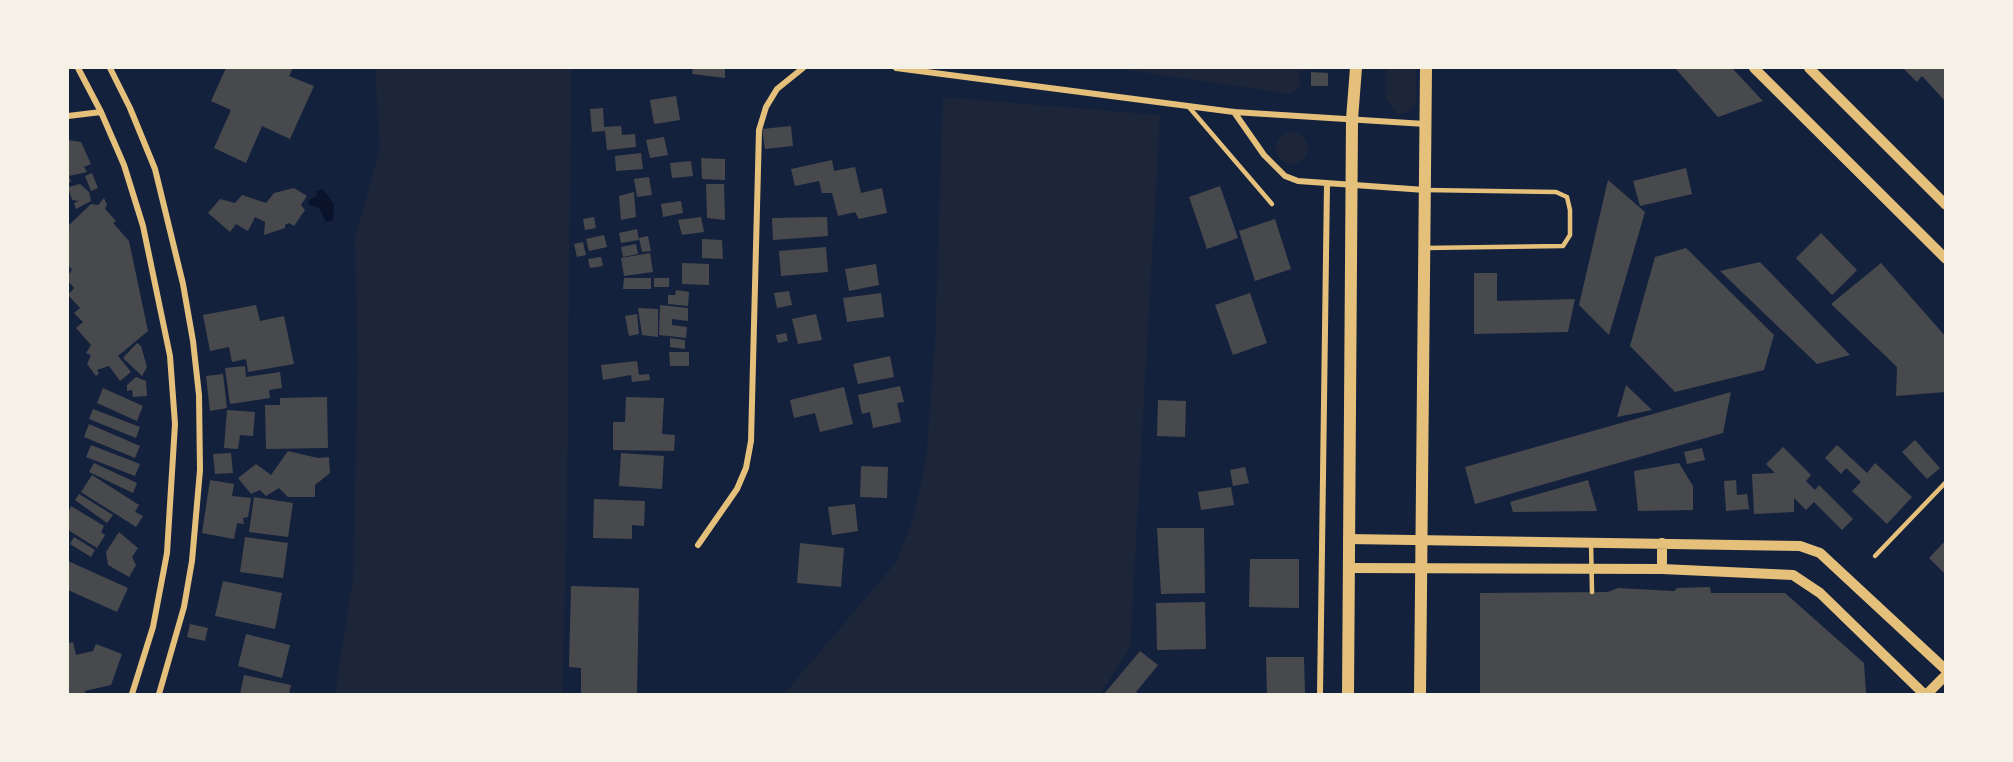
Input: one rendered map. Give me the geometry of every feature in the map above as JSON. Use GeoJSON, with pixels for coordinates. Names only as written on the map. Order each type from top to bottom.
{"type":"FeatureCollection","features":[{"type":"Feature","properties":{"kind":"main road"},"geometry":{"type":"LineString","coordinates":[[1348,694],[1352,119],[1356,68]]}},
{"type":"Feature","properties":{"kind":"main road"},"geometry":{"type":"LineString","coordinates":[[1420,694],[1426,68]]}},
{"type":"Feature","properties":{"kind":"street"},"geometry":{"type":"LineString","coordinates":[[78,68],[101,111],[124,165],[143,226],[171,356],[175,424],[167,553],[153,627],[132,694]]}},
{"type":"Feature","properties":{"kind":"street"},"geometry":{"type":"LineString","coordinates":[[110,68],[130,108],[158,181],[185,295],[199,395],[200,470],[192,561],[184,607],[159,694]]}},
{"type":"Feature","properties":{"kind":"street"},"geometry":{"type":"LineString","coordinates":[[698,545],[736,489],[746,468],[751,441],[759,130],[766,107],[777,89],[803,68]]}},
{"type":"Feature","properties":{"kind":"street"},"geometry":{"type":"LineString","coordinates":[[896,68],[1234,112],[1425,124]]}},
{"type":"Feature","properties":{"kind":"street"},"geometry":{"type":"LineString","coordinates":[[1754,68],[1946,259]]}},
{"type":"Feature","properties":{"kind":"street"},"geometry":{"type":"LineString","coordinates":[[1809,68],[1946,205]]}},
{"type":"Feature","properties":{"kind":"street"},"geometry":{"type":"LineString","coordinates":[[68,116],[101,111]]}},
{"type":"Feature","properties":{"kind":"street"},"geometry":{"type":"LineString","coordinates":[[1234,112],[1264,155],[1285,177],[1327,183],[1425,190]]}},
{"type":"Feature","properties":{"kind":"street"},"geometry":{"type":"LineString","coordinates":[[1320,694],[1327,183]]}},
{"type":"Feature","properties":{"kind":"street"},"geometry":{"type":"LineString","coordinates":[[1348,539],[1788,545],[1811,549],[1820,553],[1946,670]]}},
{"type":"Feature","properties":{"kind":"street"},"geometry":{"type":"LineString","coordinates":[[1662,543],[1662,569]]}},
{"type":"Feature","properties":{"kind":"street"},"geometry":{"type":"LineString","coordinates":[[1348,568],[1662,569],[1793,575],[1820,593],[1926,694],[1946,675]]}},
{"type":"Feature","properties":{"kind":"lane"},"geometry":{"type":"LineString","coordinates":[[1188,106],[1272,204]]}},
{"type":"Feature","properties":{"kind":"lane"},"geometry":{"type":"LineString","coordinates":[[1425,190],[1556,192],[1567,197],[1570,210],[1570,235],[1563,246],[1425,248]]}},
{"type":"Feature","properties":{"kind":"lane"},"geometry":{"type":"LineString","coordinates":[[1875,556],[1946,482]]}},
{"type":"Feature","properties":{"kind":"lane"},"geometry":{"type":"LineString","coordinates":[[1591,542],[1592,592]]}},
{"type":"Feature","properties":{"kind":"shaded area"},"geometry":{"type":"Polygon","coordinates":[[[375,68],[571,68],[567,511],[562,694],[335,694],[353,577],[358,367],[355,238],[380,149],[375,68]]]}},
{"type":"Feature","properties":{"kind":"shaded area"},"geometry":{"type":"Polygon","coordinates":[[[1115,68],[1312,68],[1312,70],[1299,71],[1300,87],[1290,94],[1115,68]]]}},
{"type":"Feature","properties":{"kind":"shaded area"},"geometry":{"type":"Polygon","coordinates":[[[1386,68],[1416,68],[1416,102],[1408,112],[1397,114],[1385,97],[1386,68]]]}},
{"type":"Feature","properties":{"kind":"shaded area"},"geometry":{"type":"Polygon","coordinates":[[[943,97],[1160,115],[1130,648],[1100,694],[784,694],[897,561],[914,516],[926,460],[935,344],[943,97]]]}},
{"type":"Feature","properties":{"kind":"shaded area"},"geometry":{"type":"Polygon","coordinates":[[[1292,132],[1303,137],[1308,148],[1303,159],[1292,164],[1281,159],[1276,148],[1281,137],[1292,132]]]}},
{"type":"Feature","properties":{"kind":"shaded area"},"geometry":{"type":"Polygon","coordinates":[[[323,189],[334,204],[333,220],[326,222],[319,208],[309,205],[308,201],[317,195],[316,191],[323,189]]]}},
{"type":"Feature","properties":{"kind":"building"},"geometry":{"type":"Polygon","coordinates":[[[226,68],[293,68],[289,76],[314,86],[290,139],[262,126],[246,163],[214,148],[231,110],[211,101],[226,68]]]}},
{"type":"Feature","properties":{"kind":"building"},"geometry":{"type":"Polygon","coordinates":[[[693,68],[725,68],[725,78],[692,74],[693,68]]]}},
{"type":"Feature","properties":{"kind":"building"},"geometry":{"type":"Polygon","coordinates":[[[1675,68],[1732,68],[1763,101],[1718,117],[1675,68]]]}},
{"type":"Feature","properties":{"kind":"building"},"geometry":{"type":"Polygon","coordinates":[[[1903,68],[1946,68],[1946,102],[1922,76],[1917,82],[1903,68]]]}},
{"type":"Feature","properties":{"kind":"building"},"geometry":{"type":"Polygon","coordinates":[[[1311,72],[1328,73],[1328,86],[1311,86],[1311,72]]]}},
{"type":"Feature","properties":{"kind":"building"},"geometry":{"type":"Polygon","coordinates":[[[676,96],[680,120],[654,124],[650,100],[676,96]]]}},
{"type":"Feature","properties":{"kind":"building"},"geometry":{"type":"Polygon","coordinates":[[[603,108],[604,127],[621,126],[622,135],[635,134],[636,147],[607,150],[605,131],[592,132],[590,109],[603,108]]]}},
{"type":"Feature","properties":{"kind":"building"},"geometry":{"type":"Polygon","coordinates":[[[791,126],[793,146],[765,149],[762,129],[791,126]]]}},
{"type":"Feature","properties":{"kind":"building"},"geometry":{"type":"Polygon","coordinates":[[[664,137],[668,155],[650,158],[646,140],[664,137]]]}},
{"type":"Feature","properties":{"kind":"building"},"geometry":{"type":"Polygon","coordinates":[[[68,140],[81,142],[91,164],[84,167],[87,172],[69,176],[71,182],[68,183],[68,140]]]}},
{"type":"Feature","properties":{"kind":"building"},"geometry":{"type":"Polygon","coordinates":[[[641,153],[643,169],[616,171],[615,156],[641,153]]]}},
{"type":"Feature","properties":{"kind":"building"},"geometry":{"type":"Polygon","coordinates":[[[701,158],[725,159],[725,180],[702,179],[701,158]]]}},
{"type":"Feature","properties":{"kind":"building"},"geometry":{"type":"Polygon","coordinates":[[[832,160],[834,171],[855,167],[861,193],[882,188],[887,213],[859,219],[855,212],[838,216],[832,193],[822,193],[819,181],[795,186],[791,169],[832,160]]]}},
{"type":"Feature","properties":{"kind":"building"},"geometry":{"type":"Polygon","coordinates":[[[691,161],[693,176],[672,178],[670,163],[691,161]]]}},
{"type":"Feature","properties":{"kind":"building"},"geometry":{"type":"Polygon","coordinates":[[[1686,168],[1692,194],[1640,206],[1633,181],[1686,168]]]}},
{"type":"Feature","properties":{"kind":"building"},"geometry":{"type":"Polygon","coordinates":[[[92,173],[98,188],[91,191],[85,176],[92,173]]]}},
{"type":"Feature","properties":{"kind":"building"},"geometry":{"type":"Polygon","coordinates":[[[649,177],[652,195],[637,197],[634,179],[649,177]]]}},
{"type":"Feature","properties":{"kind":"building"},"geometry":{"type":"Polygon","coordinates":[[[1608,180],[1645,212],[1609,335],[1579,305],[1608,180]]]}},
{"type":"Feature","properties":{"kind":"building"},"geometry":{"type":"Polygon","coordinates":[[[80,184],[89,192],[91,201],[76,209],[74,203],[79,201],[72,200],[68,187],[80,184]]]}},
{"type":"Feature","properties":{"kind":"building"},"geometry":{"type":"Polygon","coordinates":[[[706,184],[724,184],[725,220],[707,218],[706,184]]]}},
{"type":"Feature","properties":{"kind":"building"},"geometry":{"type":"Polygon","coordinates":[[[1220,186],[1238,238],[1207,249],[1189,197],[1220,186]]]}},
{"type":"Feature","properties":{"kind":"building"},"geometry":{"type":"Polygon","coordinates":[[[294,188],[307,196],[301,205],[305,210],[294,226],[289,223],[285,225],[285,228],[264,235],[265,222],[255,217],[248,231],[236,224],[230,232],[208,213],[220,199],[235,203],[242,195],[266,203],[274,193],[294,188]]]}},
{"type":"Feature","properties":{"kind":"building"},"geometry":{"type":"Polygon","coordinates":[[[634,192],[636,217],[621,220],[619,196],[634,192]]]}},
{"type":"Feature","properties":{"kind":"building"},"geometry":{"type":"Polygon","coordinates":[[[104,198],[107,205],[105,209],[116,221],[113,223],[129,241],[148,331],[118,356],[131,372],[120,381],[109,366],[97,370],[99,373],[96,376],[87,364],[91,355],[86,353],[91,345],[76,328],[83,322],[74,313],[80,308],[68,295],[74,288],[68,281],[68,275],[72,270],[68,265],[68,226],[91,204],[98,205],[104,198]]]}},
{"type":"Feature","properties":{"kind":"building"},"geometry":{"type":"Polygon","coordinates":[[[681,201],[683,213],[663,217],[661,204],[681,201]]]}},
{"type":"Feature","properties":{"kind":"building"},"geometry":{"type":"Polygon","coordinates":[[[594,217],[596,228],[585,230],[583,219],[594,217]]]}},
{"type":"Feature","properties":{"kind":"building"},"geometry":{"type":"Polygon","coordinates":[[[701,217],[704,232],[682,235],[678,220],[701,217]]]}},
{"type":"Feature","properties":{"kind":"building"},"geometry":{"type":"Polygon","coordinates":[[[827,217],[828,236],[773,240],[772,218],[827,217]]]}},
{"type":"Feature","properties":{"kind":"building"},"geometry":{"type":"Polygon","coordinates":[[[1275,219],[1291,269],[1255,281],[1239,231],[1275,219]]]}},
{"type":"Feature","properties":{"kind":"building"},"geometry":{"type":"Polygon","coordinates":[[[637,229],[639,240],[621,243],[619,233],[637,229]]]}},
{"type":"Feature","properties":{"kind":"building"},"geometry":{"type":"Polygon","coordinates":[[[1821,233],[1857,270],[1832,295],[1796,258],[1821,233]]]}},
{"type":"Feature","properties":{"kind":"building"},"geometry":{"type":"Polygon","coordinates":[[[604,235],[607,247],[589,251],[586,239],[604,235]]]}},
{"type":"Feature","properties":{"kind":"building"},"geometry":{"type":"Polygon","coordinates":[[[648,236],[651,251],[642,252],[639,238],[648,236]]]}},
{"type":"Feature","properties":{"kind":"building"},"geometry":{"type":"Polygon","coordinates":[[[702,239],[722,240],[723,259],[702,258],[702,239]]]}},
{"type":"Feature","properties":{"kind":"building"},"geometry":{"type":"Polygon","coordinates":[[[583,242],[586,255],[577,257],[574,244],[583,242]]]}},
{"type":"Feature","properties":{"kind":"building"},"geometry":{"type":"Polygon","coordinates":[[[636,244],[638,254],[623,257],[621,247],[636,244]]]}},
{"type":"Feature","properties":{"kind":"building"},"geometry":{"type":"Polygon","coordinates":[[[826,247],[828,272],[781,276],[779,251],[826,247]]]}},
{"type":"Feature","properties":{"kind":"building"},"geometry":{"type":"Polygon","coordinates":[[[1686,248],[1774,335],[1764,370],[1675,392],[1630,346],[1655,257],[1686,248]]]}},
{"type":"Feature","properties":{"kind":"building"},"geometry":{"type":"Polygon","coordinates":[[[650,253],[653,272],[624,276],[621,258],[650,253]]]}},
{"type":"Feature","properties":{"kind":"building"},"geometry":{"type":"Polygon","coordinates":[[[601,257],[603,266],[590,268],[588,259],[601,257]]]}},
{"type":"Feature","properties":{"kind":"building"},"geometry":{"type":"Polygon","coordinates":[[[1760,262],[1850,355],[1817,364],[1720,271],[1760,262]]]}},
{"type":"Feature","properties":{"kind":"building"},"geometry":{"type":"Polygon","coordinates":[[[682,263],[709,264],[709,285],[682,284],[682,263]]]}},
{"type":"Feature","properties":{"kind":"building"},"geometry":{"type":"Polygon","coordinates":[[[1881,263],[1946,337],[1946,392],[1896,396],[1897,367],[1831,304],[1881,263]]]}},
{"type":"Feature","properties":{"kind":"building"},"geometry":{"type":"Polygon","coordinates":[[[876,264],[879,285],[849,291],[845,269],[876,264]]]}},
{"type":"Feature","properties":{"kind":"building"},"geometry":{"type":"Polygon","coordinates":[[[1474,273],[1497,273],[1497,301],[1575,299],[1568,332],[1474,334],[1474,273]]]}},
{"type":"Feature","properties":{"kind":"building"},"geometry":{"type":"Polygon","coordinates":[[[624,278],[651,278],[651,289],[623,289],[624,278]]]}},
{"type":"Feature","properties":{"kind":"building"},"geometry":{"type":"Polygon","coordinates":[[[654,278],[669,278],[669,287],[654,287],[654,278]]]}},
{"type":"Feature","properties":{"kind":"building"},"geometry":{"type":"Polygon","coordinates":[[[676,290],[689,292],[688,306],[668,304],[668,295],[675,295],[676,290]]]}},
{"type":"Feature","properties":{"kind":"building"},"geometry":{"type":"Polygon","coordinates":[[[789,291],[792,305],[777,308],[774,293],[789,291]]]}},
{"type":"Feature","properties":{"kind":"building"},"geometry":{"type":"Polygon","coordinates":[[[881,293],[884,317],[847,322],[843,298],[881,293]]]}},
{"type":"Feature","properties":{"kind":"building"},"geometry":{"type":"Polygon","coordinates":[[[1250,293],[1267,343],[1233,355],[1215,305],[1250,293]]]}},
{"type":"Feature","properties":{"kind":"building"},"geometry":{"type":"Polygon","coordinates":[[[256,305],[260,321],[284,316],[294,364],[248,372],[246,359],[232,362],[229,347],[210,351],[203,315],[256,305]]]}},
{"type":"Feature","properties":{"kind":"building"},"geometry":{"type":"Polygon","coordinates":[[[660,305],[688,308],[688,321],[672,319],[672,325],[687,327],[686,338],[659,335],[660,305]]]}},
{"type":"Feature","properties":{"kind":"building"},"geometry":{"type":"Polygon","coordinates":[[[638,308],[658,309],[658,337],[642,335],[638,308]]]}},
{"type":"Feature","properties":{"kind":"building"},"geometry":{"type":"Polygon","coordinates":[[[637,314],[639,334],[629,336],[625,316],[637,314]]]}},
{"type":"Feature","properties":{"kind":"building"},"geometry":{"type":"Polygon","coordinates":[[[816,314],[822,340],[798,344],[792,319],[816,314]]]}},
{"type":"Feature","properties":{"kind":"building"},"geometry":{"type":"Polygon","coordinates":[[[786,333],[788,341],[778,343],[776,335],[786,333]]]}},
{"type":"Feature","properties":{"kind":"building"},"geometry":{"type":"Polygon","coordinates":[[[670,338],[685,340],[685,349],[670,347],[670,338]]]}},
{"type":"Feature","properties":{"kind":"building"},"geometry":{"type":"Polygon","coordinates":[[[137,343],[141,346],[147,367],[142,376],[123,358],[137,343]]]}},
{"type":"Feature","properties":{"kind":"building"},"geometry":{"type":"Polygon","coordinates":[[[669,352],[689,352],[689,366],[670,366],[669,352]]]}},
{"type":"Feature","properties":{"kind":"building"},"geometry":{"type":"Polygon","coordinates":[[[890,356],[894,377],[858,384],[853,364],[890,356]]]}},
{"type":"Feature","properties":{"kind":"building"},"geometry":{"type":"Polygon","coordinates":[[[637,361],[639,375],[649,374],[650,380],[632,382],[631,375],[603,380],[601,365],[637,361]]]}},
{"type":"Feature","properties":{"kind":"building"},"geometry":{"type":"Polygon","coordinates":[[[245,366],[246,377],[280,372],[282,388],[269,390],[270,398],[230,404],[225,368],[245,366]]]}},
{"type":"Feature","properties":{"kind":"building"},"geometry":{"type":"Polygon","coordinates":[[[223,374],[227,408],[210,411],[206,376],[223,374]]]}},
{"type":"Feature","properties":{"kind":"building"},"geometry":{"type":"Polygon","coordinates":[[[136,377],[146,381],[147,396],[133,397],[132,390],[127,391],[127,385],[136,377]]]}},
{"type":"Feature","properties":{"kind":"building"},"geometry":{"type":"Polygon","coordinates":[[[1626,385],[1652,410],[1617,417],[1626,385]]]}},
{"type":"Feature","properties":{"kind":"building"},"geometry":{"type":"Polygon","coordinates":[[[900,386],[904,402],[897,403],[901,422],[873,428],[870,412],[862,414],[858,395],[900,386]]]}},
{"type":"Feature","properties":{"kind":"building"},"geometry":{"type":"Polygon","coordinates":[[[844,387],[853,424],[820,432],[815,413],[794,418],[790,400],[844,387]]]}},
{"type":"Feature","properties":{"kind":"building"},"geometry":{"type":"Polygon","coordinates":[[[103,388],[143,406],[137,421],[97,403],[103,388]]]}},
{"type":"Feature","properties":{"kind":"building"},"geometry":{"type":"Polygon","coordinates":[[[1731,392],[1723,433],[1475,504],[1465,467],[1731,392]]]}},
{"type":"Feature","properties":{"kind":"building"},"geometry":{"type":"Polygon","coordinates":[[[327,397],[328,448],[266,449],[265,405],[280,405],[280,398],[327,397]]]}},
{"type":"Feature","properties":{"kind":"building"},"geometry":{"type":"Polygon","coordinates":[[[626,397],[664,398],[662,434],[675,435],[674,451],[613,450],[613,422],[625,422],[626,397]]]}},
{"type":"Feature","properties":{"kind":"building"},"geometry":{"type":"Polygon","coordinates":[[[1158,400],[1186,401],[1185,437],[1157,436],[1158,400]]]}},
{"type":"Feature","properties":{"kind":"building"},"geometry":{"type":"Polygon","coordinates":[[[93,409],[140,427],[136,438],[89,419],[93,409]]]}},
{"type":"Feature","properties":{"kind":"building"},"geometry":{"type":"Polygon","coordinates":[[[227,410],[255,412],[253,436],[240,435],[238,449],[224,448],[227,410]]]}},
{"type":"Feature","properties":{"kind":"building"},"geometry":{"type":"Polygon","coordinates":[[[89,424],[140,446],[135,458],[84,437],[89,424]]]}},
{"type":"Feature","properties":{"kind":"building"},"geometry":{"type":"Polygon","coordinates":[[[1915,440],[1940,468],[1927,479],[1902,452],[1915,440]]]}},
{"type":"Feature","properties":{"kind":"building"},"geometry":{"type":"Polygon","coordinates":[[[91,445],[140,464],[135,476],[86,457],[91,445]]]}},
{"type":"Feature","properties":{"kind":"building"},"geometry":{"type":"Polygon","coordinates":[[[1837,445],[1867,473],[1875,463],[1912,497],[1887,524],[1852,491],[1861,482],[1846,468],[1841,474],[1825,458],[1837,445]]]}},
{"type":"Feature","properties":{"kind":"building"},"geometry":{"type":"Polygon","coordinates":[[[1783,447],[1811,475],[1806,481],[1815,490],[1819,485],[1853,519],[1842,530],[1814,502],[1806,510],[1794,498],[1794,512],[1754,514],[1752,474],[1775,473],[1766,464],[1783,447]]]}},
{"type":"Feature","properties":{"kind":"building"},"geometry":{"type":"Polygon","coordinates":[[[1702,448],[1705,460],[1687,464],[1684,452],[1702,448]]]}},
{"type":"Feature","properties":{"kind":"building"},"geometry":{"type":"Polygon","coordinates":[[[288,451],[318,458],[329,457],[330,473],[315,485],[315,497],[288,497],[279,488],[266,496],[260,490],[251,494],[238,478],[256,464],[271,475],[288,451]]]}},
{"type":"Feature","properties":{"kind":"building"},"geometry":{"type":"Polygon","coordinates":[[[231,453],[233,473],[215,474],[213,454],[231,453]]]}},
{"type":"Feature","properties":{"kind":"building"},"geometry":{"type":"Polygon","coordinates":[[[621,453],[664,456],[662,489],[619,486],[621,453]]]}},
{"type":"Feature","properties":{"kind":"building"},"geometry":{"type":"Polygon","coordinates":[[[94,463],[137,483],[133,493],[89,472],[94,463]]]}},
{"type":"Feature","properties":{"kind":"building"},"geometry":{"type":"Polygon","coordinates":[[[1679,463],[1693,486],[1693,510],[1638,511],[1634,471],[1679,463]]]}},
{"type":"Feature","properties":{"kind":"building"},"geometry":{"type":"Polygon","coordinates":[[[861,466],[888,467],[887,498],[860,497],[861,466]]]}},
{"type":"Feature","properties":{"kind":"building"},"geometry":{"type":"Polygon","coordinates":[[[1245,467],[1249,483],[1233,486],[1230,470],[1245,467]]]}},
{"type":"Feature","properties":{"kind":"building"},"geometry":{"type":"Polygon","coordinates":[[[92,475],[139,505],[135,512],[143,516],[136,527],[81,492],[92,475]]]}},
{"type":"Feature","properties":{"kind":"building"},"geometry":{"type":"Polygon","coordinates":[[[210,480],[234,484],[232,496],[251,498],[248,517],[243,518],[244,524],[237,523],[234,539],[202,533],[210,480]]]}},
{"type":"Feature","properties":{"kind":"building"},"geometry":{"type":"Polygon","coordinates":[[[1588,480],[1597,511],[1513,512],[1510,502],[1588,480]]]}},
{"type":"Feature","properties":{"kind":"building"},"geometry":{"type":"Polygon","coordinates":[[[1736,480],[1737,495],[1747,494],[1749,509],[1726,511],[1724,481],[1736,480]]]}},
{"type":"Feature","properties":{"kind":"building"},"geometry":{"type":"Polygon","coordinates":[[[1231,487],[1234,505],[1201,510],[1198,492],[1231,487]]]}},
{"type":"Feature","properties":{"kind":"building"},"geometry":{"type":"Polygon","coordinates":[[[79,494],[113,515],[107,523],[75,500],[79,494]]]}},
{"type":"Feature","properties":{"kind":"building"},"geometry":{"type":"Polygon","coordinates":[[[254,497],[293,503],[288,537],[249,532],[254,497]]]}},
{"type":"Feature","properties":{"kind":"building"},"geometry":{"type":"Polygon","coordinates":[[[594,499],[645,501],[644,526],[632,525],[632,539],[593,538],[594,499]]]}},
{"type":"Feature","properties":{"kind":"building"},"geometry":{"type":"Polygon","coordinates":[[[855,504],[858,531],[832,535],[828,507],[855,504]]]}},
{"type":"Feature","properties":{"kind":"building"},"geometry":{"type":"Polygon","coordinates":[[[71,506],[104,526],[101,532],[105,535],[97,548],[68,530],[68,513],[71,506]]]}},
{"type":"Feature","properties":{"kind":"building"},"geometry":{"type":"Polygon","coordinates":[[[1157,528],[1204,528],[1205,593],[1161,594],[1157,528]]]}},
{"type":"Feature","properties":{"kind":"building"},"geometry":{"type":"Polygon","coordinates":[[[119,532],[138,548],[132,557],[136,565],[129,577],[108,565],[106,552],[119,532]]]}},
{"type":"Feature","properties":{"kind":"building"},"geometry":{"type":"Polygon","coordinates":[[[74,537],[95,550],[91,557],[70,544],[74,537]]]}},
{"type":"Feature","properties":{"kind":"building"},"geometry":{"type":"Polygon","coordinates":[[[245,537],[288,543],[283,578],[240,572],[245,537]]]}},
{"type":"Feature","properties":{"kind":"building"},"geometry":{"type":"Polygon","coordinates":[[[1946,540],[1946,575],[1929,558],[1946,540]]]}},
{"type":"Feature","properties":{"kind":"building"},"geometry":{"type":"Polygon","coordinates":[[[800,543],[844,548],[841,587],[797,583],[800,543]]]}},
{"type":"Feature","properties":{"kind":"building"},"geometry":{"type":"Polygon","coordinates":[[[1250,559],[1299,559],[1299,608],[1249,607],[1250,559]]]}},
{"type":"Feature","properties":{"kind":"building"},"geometry":{"type":"Polygon","coordinates":[[[68,561],[128,588],[117,612],[68,590],[68,561]]]}},
{"type":"Feature","properties":{"kind":"building"},"geometry":{"type":"Polygon","coordinates":[[[223,581],[282,593],[275,629],[215,616],[223,581]]]}},
{"type":"Feature","properties":{"kind":"building"},"geometry":{"type":"Polygon","coordinates":[[[571,586],[639,588],[637,694],[581,694],[581,668],[569,667],[571,586]]]}},
{"type":"Feature","properties":{"kind":"building"},"geometry":{"type":"Polygon","coordinates":[[[1710,587],[1711,593],[1785,593],[1864,663],[1866,694],[1480,694],[1480,593],[1608,592],[1618,588],[1674,591],[1677,588],[1710,587]]]}},
{"type":"Feature","properties":{"kind":"building"},"geometry":{"type":"Polygon","coordinates":[[[1205,602],[1206,649],[1157,650],[1156,603],[1205,602]]]}},
{"type":"Feature","properties":{"kind":"building"},"geometry":{"type":"Polygon","coordinates":[[[190,624],[208,628],[205,641],[187,637],[190,624]]]}},
{"type":"Feature","properties":{"kind":"building"},"geometry":{"type":"Polygon","coordinates":[[[246,634],[290,645],[282,678],[238,666],[246,634]]]}},
{"type":"Feature","properties":{"kind":"building"},"geometry":{"type":"Polygon","coordinates":[[[73,642],[76,655],[93,651],[96,644],[122,654],[111,685],[85,691],[85,694],[68,694],[68,643],[73,642]]]}},
{"type":"Feature","properties":{"kind":"building"},"geometry":{"type":"Polygon","coordinates":[[[1140,651],[1158,665],[1136,692],[1140,694],[1104,694],[1140,651]]]}},
{"type":"Feature","properties":{"kind":"building"},"geometry":{"type":"Polygon","coordinates":[[[1266,657],[1304,657],[1305,694],[1267,694],[1266,657]]]}},
{"type":"Feature","properties":{"kind":"building"},"geometry":{"type":"Polygon","coordinates":[[[244,675],[291,685],[289,694],[240,694],[244,675]]]}}]}
